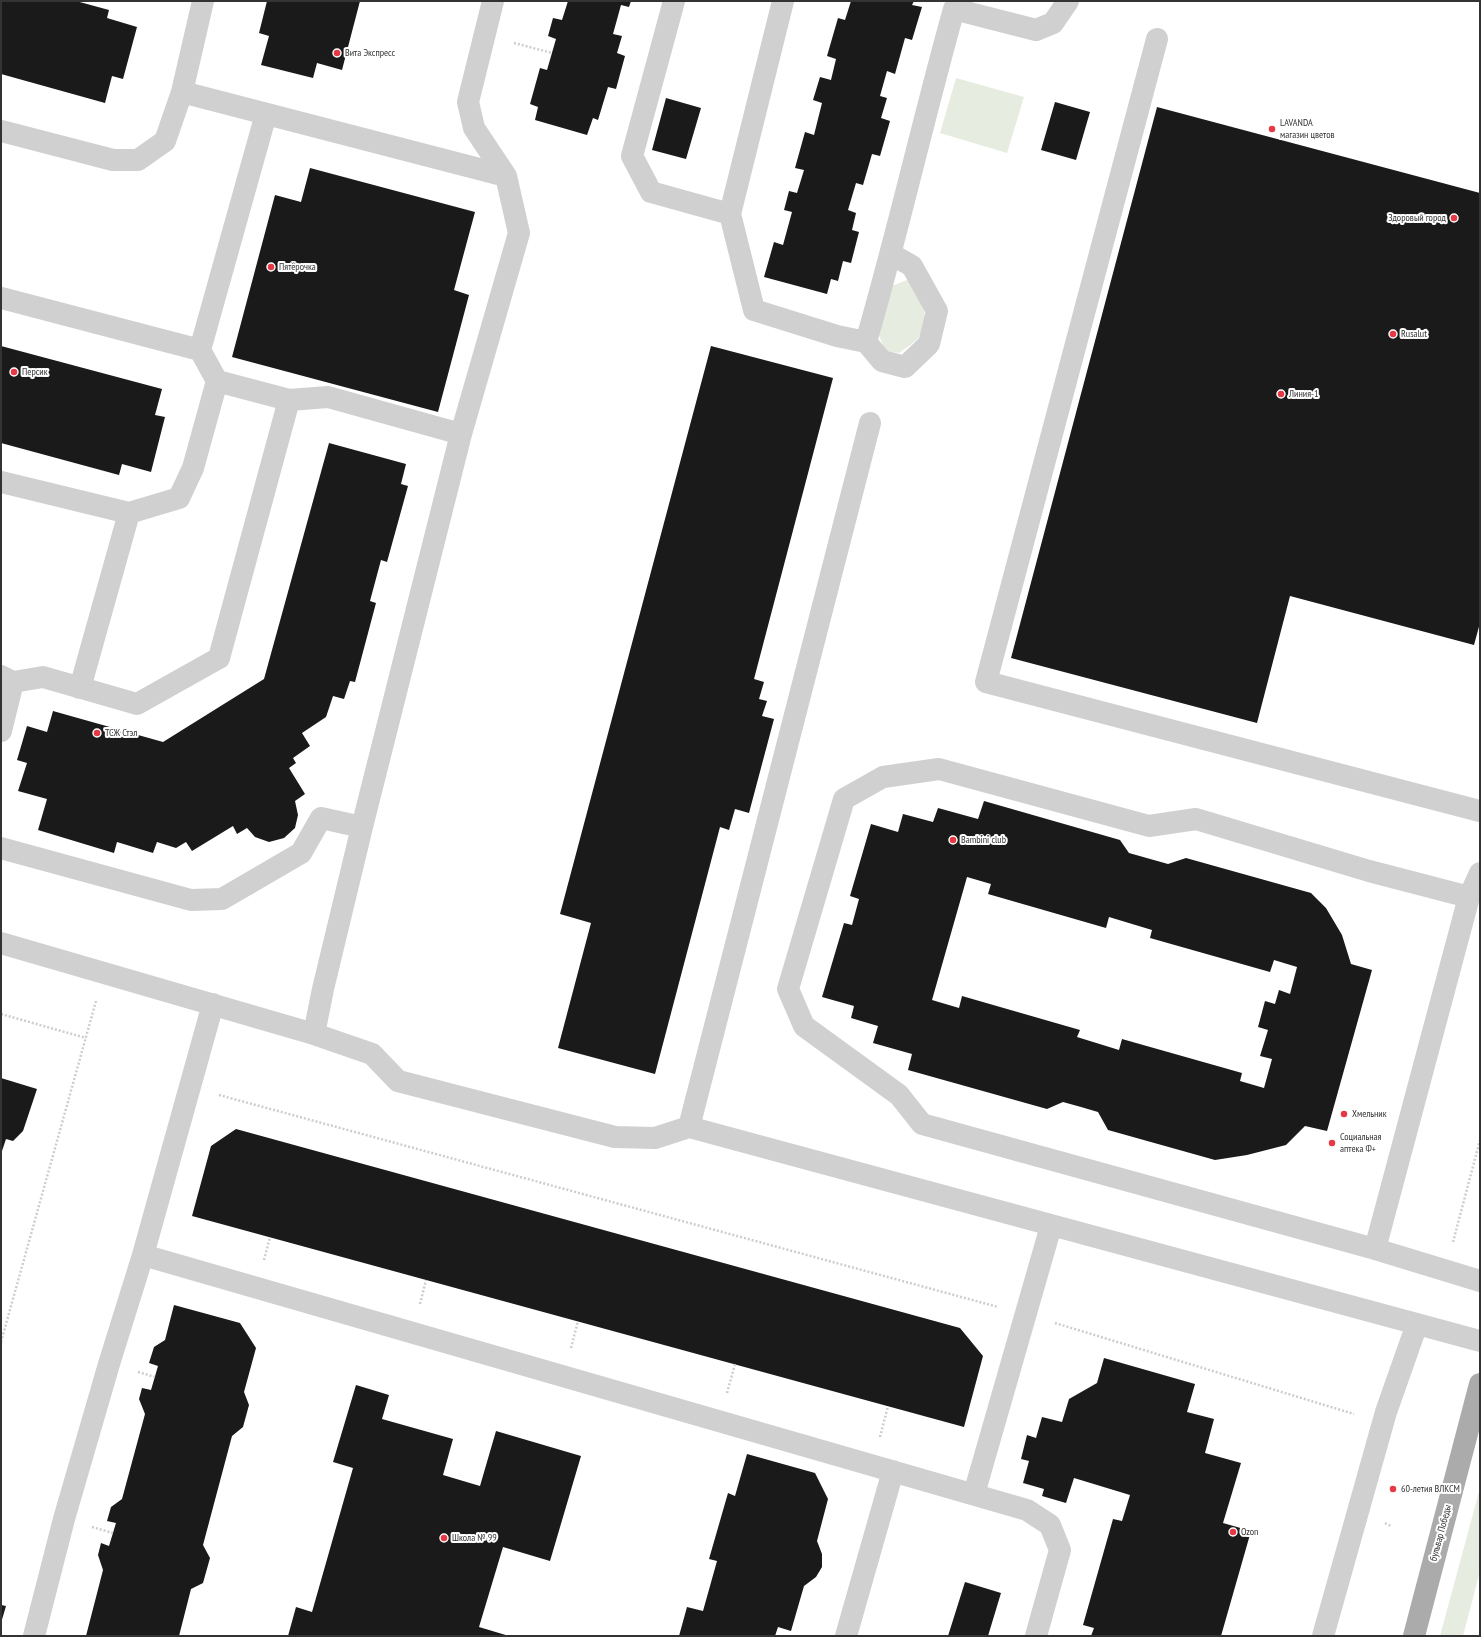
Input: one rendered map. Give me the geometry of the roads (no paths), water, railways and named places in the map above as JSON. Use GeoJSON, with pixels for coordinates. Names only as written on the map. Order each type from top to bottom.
{"type":"FeatureCollection","features":[{"type":"Feature","properties":{"kind":"main road","name":"бульвар Победы"},"geometry":{"type":"LineString","coordinates":[[1414,1636],[1480,1384]]}},
{"type":"Feature","properties":{"kind":"lane"},"geometry":{"type":"LineString","coordinates":[[1,131],[113,160],[138,160],[165,141],[182,92],[203,1]]}},
{"type":"Feature","properties":{"kind":"lane"},"geometry":{"type":"LineString","coordinates":[[314,1034],[323,989],[362,827],[462,434],[518,233],[506,176],[474,128],[468,102],[493,1]]}},
{"type":"Feature","properties":{"kind":"lane"},"geometry":{"type":"LineString","coordinates":[[674,1],[632,156],[651,192],[730,214]]}},
{"type":"Feature","properties":{"kind":"lane"},"geometry":{"type":"LineString","coordinates":[[783,1],[730,214],[754,310],[837,336],[866,342],[882,361],[905,368],[929,344],[938,311],[912,266],[891,254]]}},
{"type":"Feature","properties":{"kind":"lane"},"geometry":{"type":"LineString","coordinates":[[866,342],[891,254],[933,82],[954,9],[1036,30],[1053,23],[1068,1]]}},
{"type":"Feature","properties":{"kind":"lane"},"geometry":{"type":"LineString","coordinates":[[1157,39],[986,682],[1480,811]]}},
{"type":"Feature","properties":{"kind":"lane"},"geometry":{"type":"LineString","coordinates":[[182,92],[506,176]]}},
{"type":"Feature","properties":{"kind":"lane"},"geometry":{"type":"LineString","coordinates":[[1,482],[129,513],[179,498],[193,468],[217,381],[200,350],[266,114]]}},
{"type":"Feature","properties":{"kind":"lane"},"geometry":{"type":"LineString","coordinates":[[1,298],[200,350]]}},
{"type":"Feature","properties":{"kind":"lane"},"geometry":{"type":"LineString","coordinates":[[217,381],[289,400],[328,396],[462,434]]}},
{"type":"Feature","properties":{"kind":"lane"},"geometry":{"type":"LineString","coordinates":[[1,730],[7,679],[43,677],[137,704],[219,658],[289,400]]}},
{"type":"Feature","properties":{"kind":"lane"},"geometry":{"type":"LineString","coordinates":[[689,1127],[870,423]]}},
{"type":"Feature","properties":{"kind":"lane"},"geometry":{"type":"LineString","coordinates":[[80,688],[129,513]]}},
{"type":"Feature","properties":{"kind":"lane"},"geometry":{"type":"LineString","coordinates":[[1469,896],[1369,871],[1196,820],[1149,826],[939,769],[883,777],[844,798],[788,989],[804,1026],[899,1095],[922,1124],[1375,1249],[1480,1281]]}},
{"type":"Feature","properties":{"kind":"lane"},"geometry":{"type":"LineString","coordinates":[[1,848],[191,900],[222,899],[301,853],[321,818],[362,827]]}},
{"type":"Feature","properties":{"kind":"lane"},"geometry":{"type":"LineString","coordinates":[[1375,1249],[1469,896],[1480,872]]}},
{"type":"Feature","properties":{"kind":"lane"},"geometry":{"type":"LineString","coordinates":[[1,943],[314,1034],[372,1054],[398,1081],[615,1137],[654,1138],[689,1127],[1480,1341]]}},
{"type":"Feature","properties":{"kind":"lane"},"geometry":{"type":"LineString","coordinates":[[34,1636],[107,1371],[143,1255],[213,1004]]}},
{"type":"Feature","properties":{"kind":"lane"},"geometry":{"type":"LineString","coordinates":[[974,1494],[1051,1226]]}},
{"type":"Feature","properties":{"kind":"lane"},"geometry":{"type":"LineString","coordinates":[[143,1255],[893,1470],[1027,1510],[1050,1525],[1060,1550],[1036,1636]]}},
{"type":"Feature","properties":{"kind":"lane"},"geometry":{"type":"LineString","coordinates":[[1323,1636],[1383,1423],[1417,1324]]}},
{"type":"Feature","properties":{"kind":"lane"},"geometry":{"type":"LineString","coordinates":[[846,1636],[893,1470]]}},
{"type":"Feature","properties":{"kind":"place","name":"Вита Экспресс"},"geometry":{"type":"Point","coordinates":[337,53]}},
{"type":"Feature","properties":{"kind":"place","name":"LAVANDA магазин цветов"},"geometry":{"type":"Point","coordinates":[1272,129]}},
{"type":"Feature","properties":{"kind":"place","name":"Здоровый город"},"geometry":{"type":"Point","coordinates":[1454,218]}},
{"type":"Feature","properties":{"kind":"place","name":"Пятёрочка"},"geometry":{"type":"Point","coordinates":[271,267]}},
{"type":"Feature","properties":{"kind":"place","name":"Rusalut"},"geometry":{"type":"Point","coordinates":[1393,334]}},
{"type":"Feature","properties":{"kind":"place","name":"Персик"},"geometry":{"type":"Point","coordinates":[14,372]}},
{"type":"Feature","properties":{"kind":"place","name":"Линия-1"},"geometry":{"type":"Point","coordinates":[1281,394]}},
{"type":"Feature","properties":{"kind":"place","name":"ТСЖ Стэл"},"geometry":{"type":"Point","coordinates":[97,733]}},
{"type":"Feature","properties":{"kind":"place","name":"Bambini club"},"geometry":{"type":"Point","coordinates":[953,840]}},
{"type":"Feature","properties":{"kind":"place","name":"Хмельник"},"geometry":{"type":"Point","coordinates":[1344,1114]}},
{"type":"Feature","properties":{"kind":"place","name":"Социальная аптека Ф+"},"geometry":{"type":"Point","coordinates":[1332,1143]}},
{"type":"Feature","properties":{"kind":"place","name":"60-летия ВЛКСМ"},"geometry":{"type":"Point","coordinates":[1393,1489]}},
{"type":"Feature","properties":{"kind":"place","name":"Ozon"},"geometry":{"type":"Point","coordinates":[1233,1532]}},
{"type":"Feature","properties":{"kind":"place","name":"Школа № 99"},"geometry":{"type":"Point","coordinates":[444,1538]}}]}
